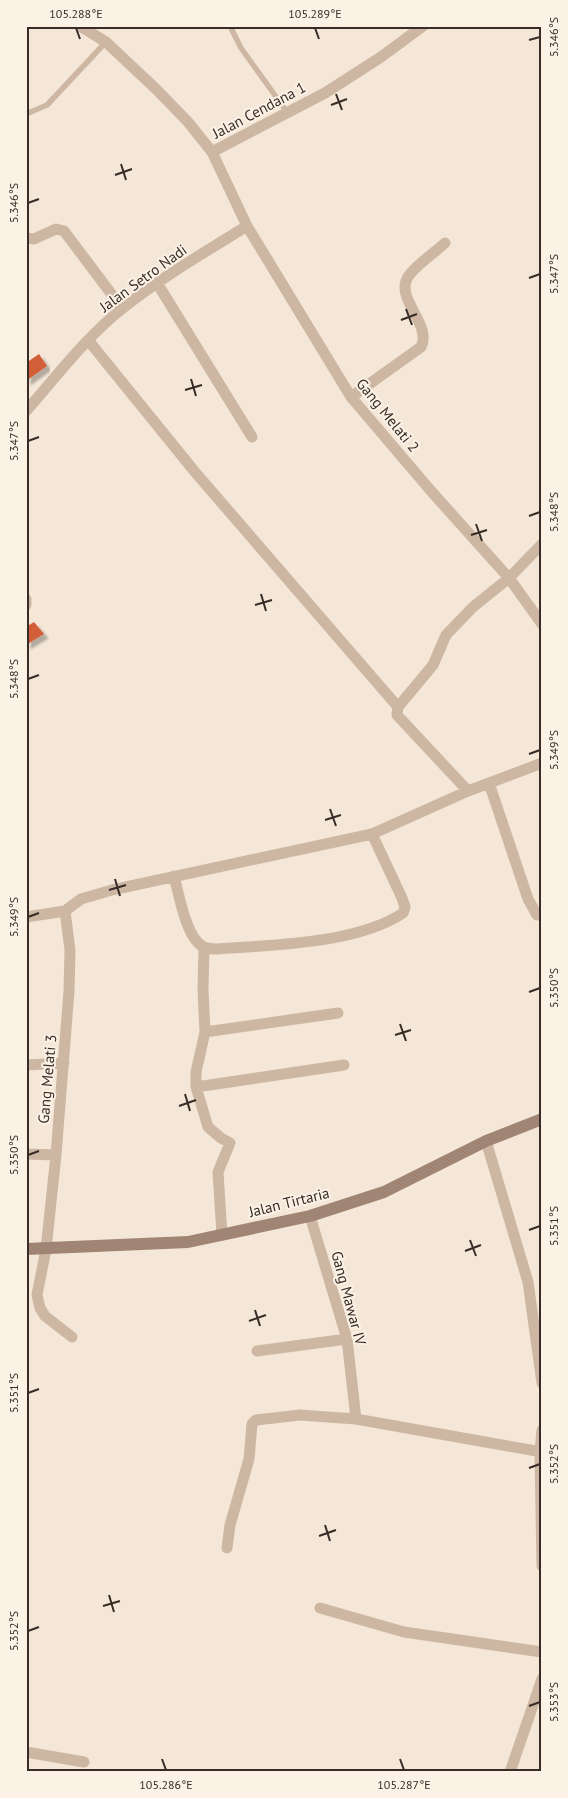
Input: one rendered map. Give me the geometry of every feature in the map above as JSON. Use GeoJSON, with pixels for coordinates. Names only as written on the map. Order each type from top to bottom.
{"type":"FeatureCollection","features":[{"type":"Feature","properties":{"kind":"street","name":"Jalan Cendana 1"},"geometry":{"type":"LineString","coordinates":[[80,26],[106,42],[157,90],[188,122],[212,152],[325,93],[381,57],[423,26]]}},
{"type":"Feature","properties":{"kind":"street","name":"Gang Melati 2"},"geometry":{"type":"LineString","coordinates":[[212,152],[247,226],[351,398],[509,578],[542,624]]}},
{"type":"Feature","properties":{"kind":"street","name":"Jalan Setro Nadi"},"geometry":{"type":"LineString","coordinates":[[26,411],[88,340],[122,308],[157,283],[247,226]]}},
{"type":"Feature","properties":{"kind":"street"},"geometry":{"type":"LineString","coordinates":[[26,238],[34,239],[56,229],[64,231],[122,308]]}},
{"type":"Feature","properties":{"kind":"street"},"geometry":{"type":"LineString","coordinates":[[351,398],[421,347],[424,341],[423,332],[407,297],[404,285],[409,275],[445,243]]}},
{"type":"Feature","properties":{"kind":"street"},"geometry":{"type":"LineString","coordinates":[[157,283],[252,437]]}},
{"type":"Feature","properties":{"kind":"street"},"geometry":{"type":"LineString","coordinates":[[88,340],[195,472],[398,707]]}},
{"type":"Feature","properties":{"kind":"street"},"geometry":{"type":"LineString","coordinates":[[468,791],[397,715],[398,707],[433,665],[446,635],[473,607],[509,578],[542,544]]}},
{"type":"Feature","properties":{"kind":"street"},"geometry":{"type":"LineString","coordinates":[[26,599],[26,605]]}},
{"type":"Feature","properties":{"kind":"street"},"geometry":{"type":"LineString","coordinates":[[26,916],[65,911],[81,899],[112,890],[372,834],[468,791],[542,763]]}},
{"type":"Feature","properties":{"kind":"street"},"geometry":{"type":"LineString","coordinates":[[490,783],[528,898],[537,915],[542,915]]}},
{"type":"Feature","properties":{"kind":"street"},"geometry":{"type":"LineString","coordinates":[[174,876],[188,927],[196,940],[204,947],[216,949],[328,939],[377,926],[403,913],[402,898],[372,834]]}},
{"type":"Feature","properties":{"kind":"street","name":"Gang Melati 3"},"geometry":{"type":"LineString","coordinates":[[65,911],[70,950],[70,991],[46,1249],[37,1296],[39,1306],[45,1316],[72,1337]]}},
{"type":"Feature","properties":{"kind":"street"},"geometry":{"type":"LineString","coordinates":[[204,947],[202,989],[205,1032],[196,1072],[196,1087],[208,1127],[221,1138],[230,1142],[218,1172],[222,1235]]}},
{"type":"Feature","properties":{"kind":"street"},"geometry":{"type":"LineString","coordinates":[[205,1032],[338,1013]]}},
{"type":"Feature","properties":{"kind":"street"},"geometry":{"type":"LineString","coordinates":[[26,1065],[64,1063]]}},
{"type":"Feature","properties":{"kind":"street"},"geometry":{"type":"LineString","coordinates":[[196,1087],[344,1065]]}},
{"type":"Feature","properties":{"kind":"street","name":"Jalan Tirtaria"},"geometry":{"type":"LineString","coordinates":[[26,1249],[188,1242],[310,1216],[384,1192],[486,1140],[542,1119]]}},
{"type":"Feature","properties":{"kind":"street"},"geometry":{"type":"LineString","coordinates":[[486,1140],[528,1282],[542,1382]]}},
{"type":"Feature","properties":{"kind":"street"},"geometry":{"type":"LineString","coordinates":[[26,1154],[56,1154]]}},
{"type":"Feature","properties":{"kind":"street","name":"Gang Mawar IV"},"geometry":{"type":"LineString","coordinates":[[310,1216],[347,1339],[356,1419]]}},
{"type":"Feature","properties":{"kind":"street"},"geometry":{"type":"LineString","coordinates":[[257,1351],[347,1339]]}},
{"type":"Feature","properties":{"kind":"street"},"geometry":{"type":"LineString","coordinates":[[227,1548],[230,1524],[249,1460],[252,1424],[256,1420],[300,1415],[356,1419],[541,1452]]}},
{"type":"Feature","properties":{"kind":"street"},"geometry":{"type":"LineString","coordinates":[[542,1430],[542,1566]]}},
{"type":"Feature","properties":{"kind":"street"},"geometry":{"type":"LineString","coordinates":[[320,1608],[411,1633],[542,1652]]}},
{"type":"Feature","properties":{"kind":"street"},"geometry":{"type":"LineString","coordinates":[[510,1772],[541,1686]]}},
{"type":"Feature","properties":{"kind":"street"},"geometry":{"type":"LineString","coordinates":[[26,1752],[84,1762]]}},
{"type":"Feature","properties":{"kind":"lane"},"geometry":{"type":"LineString","coordinates":[[230,26],[241,48],[286,112]]}},
{"type":"Feature","properties":{"kind":"lane"},"geometry":{"type":"LineString","coordinates":[[26,114],[47,105],[106,42]]}},
{"type":"Feature","properties":{"kind":"building"},"geometry":{"type":"Polygon","coordinates":[[[39,354],[47,366],[26,381],[26,363],[39,354]]]}},
{"type":"Feature","properties":{"kind":"building"},"geometry":{"type":"Polygon","coordinates":[[[34,622],[44,634],[26,645],[26,627],[34,622]]]}}]}
